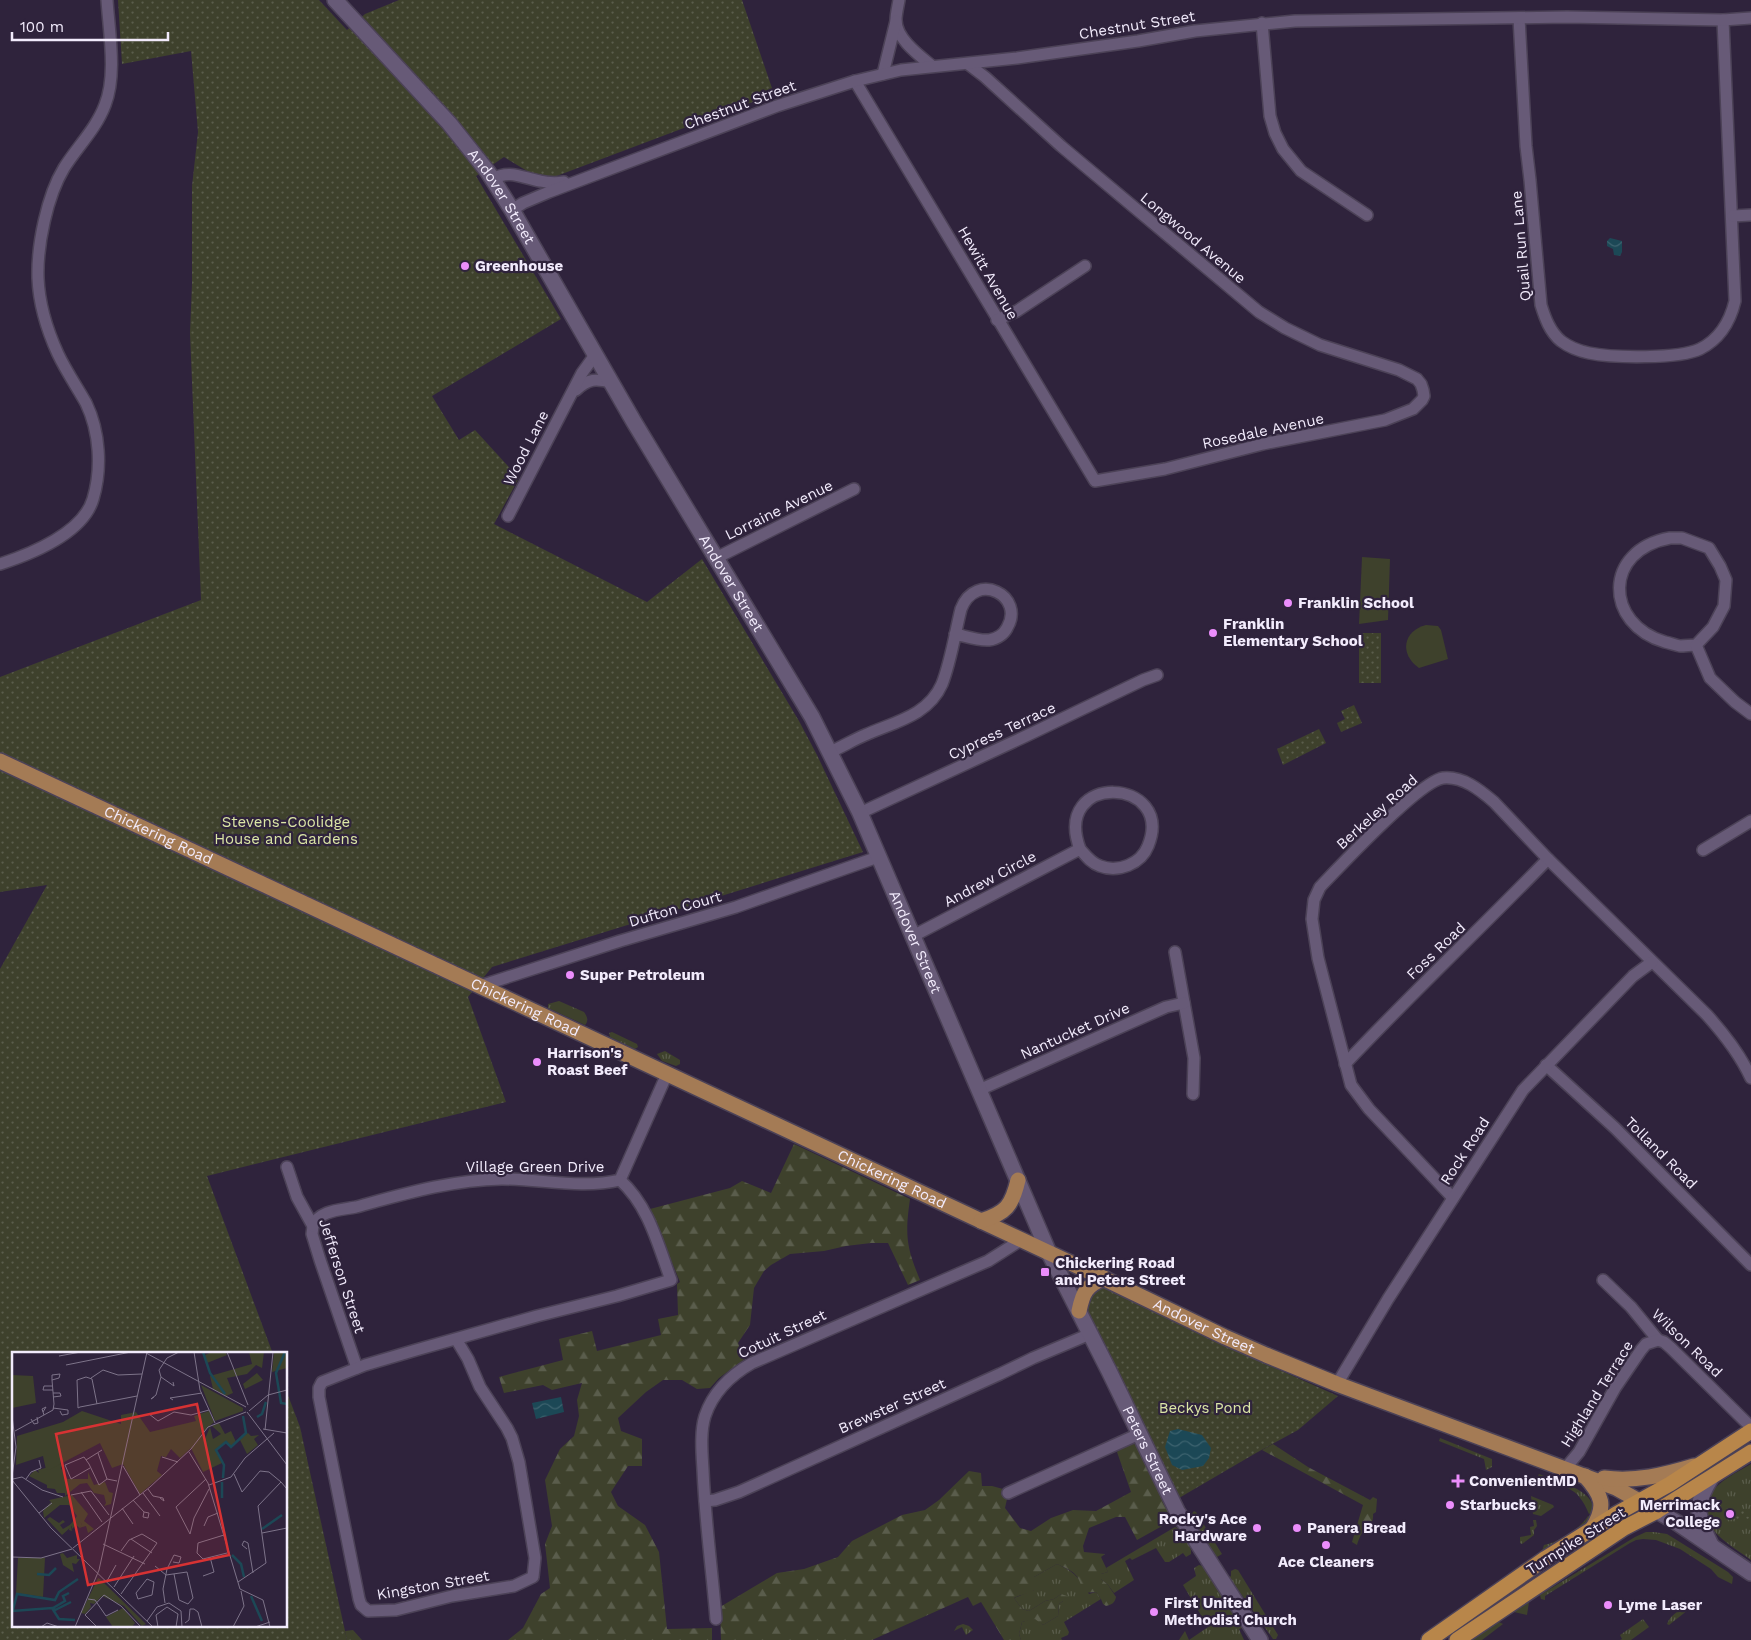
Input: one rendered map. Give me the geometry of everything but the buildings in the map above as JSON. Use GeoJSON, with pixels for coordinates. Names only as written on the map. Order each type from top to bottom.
{"type":"FeatureCollection","features":[{"type":"Feature","properties":{"kind":"highway","name":"Turnpike Street"},"geometry":{"type":"LineString","coordinates":[[1429,1640],[1517,1578],[1592,1529],[1670,1484],[1751,1431]]}},
{"type":"Feature","properties":{"kind":"highway","name":"Turnpike Street"},"geometry":{"type":"LineString","coordinates":[[1457,1640],[1591,1549],[1624,1528],[1657,1511],[1751,1452]]}},
{"type":"Feature","properties":{"kind":"main road","name":"Andover Street"},"geometry":{"type":"LineString","coordinates":[[335,0],[449,123],[493,179],[611,382],[786,672],[830,752],[860,814],[1049,1253],[1225,1337],[1337,1384],[1616,1488],[1676,1522],[1751,1573]]}},
{"type":"Feature","properties":{"kind":"main road","name":"Chickering Road"},"geometry":{"type":"LineString","coordinates":[[0,761],[1049,1253]]}},
{"type":"Feature","properties":{"kind":"main road"},"geometry":{"type":"LineString","coordinates":[[981,1221],[997,1216],[1009,1206],[1014,1197],[1018,1180]]}},
{"type":"Feature","properties":{"kind":"main road","name":"Peters Street"},"geometry":{"type":"LineString","coordinates":[[1049,1253],[1177,1511],[1260,1640]]}},
{"type":"Feature","properties":{"kind":"main road"},"geometry":{"type":"LineString","coordinates":[[1079,1311],[1085,1290],[1104,1278]]}},
{"type":"Feature","properties":{"kind":"main road"},"geometry":{"type":"LineString","coordinates":[[1585,1476],[1628,1480],[1654,1477],[1699,1465]]}},
{"type":"Feature","properties":{"kind":"main road"},"geometry":{"type":"LineString","coordinates":[[1585,1476],[1594,1486],[1601,1502],[1602,1510],[1592,1529]]}},
{"type":"Feature","properties":{"kind":"main road"},"geometry":{"type":"LineString","coordinates":[[1711,1478],[1699,1502],[1699,1516],[1712,1546]]}},
{"type":"Feature","properties":{"kind":"street"},"geometry":{"type":"LineString","coordinates":[[0,564],[29,554],[73,528],[86,514],[93,501],[97,481],[97,442],[92,421],[86,404],[58,354],[43,313],[39,292],[38,264],[44,224],[55,188],[64,168],[98,121],[106,104],[111,64],[107,0]]}},
{"type":"Feature","properties":{"kind":"street"},"geometry":{"type":"LineString","coordinates":[[883,74],[896,21],[899,0]]}},
{"type":"Feature","properties":{"kind":"street","name":"Chestnut Street"},"geometry":{"type":"LineString","coordinates":[[512,210],[534,198],[777,106],[854,81],[932,66],[968,64],[1063,52],[1195,31],[1262,23],[1315,20],[1518,18],[1723,20],[1751,18]]}},
{"type":"Feature","properties":{"kind":"street","name":"Quail Run Lane"},"geometry":{"type":"LineString","coordinates":[[1518,18],[1526,146],[1540,305],[1546,320],[1561,340],[1571,347],[1591,354],[1654,356],[1682,354],[1700,349],[1712,341],[1728,323],[1735,301],[1733,216],[1723,20]]}},
{"type":"Feature","properties":{"kind":"street"},"geometry":{"type":"LineString","coordinates":[[896,21],[902,36],[914,53],[932,66]]}},
{"type":"Feature","properties":{"kind":"street"},"geometry":{"type":"LineString","coordinates":[[1262,23],[1270,116],[1274,133],[1283,149],[1300,171],[1367,215]]}},
{"type":"Feature","properties":{"kind":"street","name":"Longwood Avenue"},"geometry":{"type":"LineString","coordinates":[[968,64],[1105,184],[1259,312],[1314,343],[1411,376],[1421,384],[1423,390]]}},
{"type":"Feature","properties":{"kind":"street","name":"Hewitt Avenue"},"geometry":{"type":"LineString","coordinates":[[854,81],[1094,481]]}},
{"type":"Feature","properties":{"kind":"street","name":"Chestnut Street"},"geometry":{"type":"LineString","coordinates":[[493,179],[504,174],[521,175],[540,182],[578,182]]}},
{"type":"Feature","properties":{"kind":"street"},"geometry":{"type":"LineString","coordinates":[[1733,216],[1751,215]]}},
{"type":"Feature","properties":{"kind":"street"},"geometry":{"type":"LineString","coordinates":[[997,320],[1017,310],[1085,266]]}},
{"type":"Feature","properties":{"kind":"street","name":"Wood Lane"},"geometry":{"type":"LineString","coordinates":[[508,516],[582,373],[595,355]]}},
{"type":"Feature","properties":{"kind":"street"},"geometry":{"type":"LineString","coordinates":[[571,394],[586,382],[596,380],[611,382]]}},
{"type":"Feature","properties":{"kind":"street","name":"Rosedale Avenue"},"geometry":{"type":"LineString","coordinates":[[1094,481],[1165,468],[1263,444],[1384,420],[1413,409],[1422,400],[1424,396],[1423,390]]}},
{"type":"Feature","properties":{"kind":"street","name":"Lorraine Avenue"},"geometry":{"type":"LineString","coordinates":[[716,558],[854,489]]}},
{"type":"Feature","properties":{"kind":"street"},"geometry":{"type":"LineString","coordinates":[[1682,538],[1709,548],[1723,573],[1726,587],[1724,606],[1713,627],[1696,645],[1679,646],[1655,639],[1638,628],[1628,616],[1623,605],[1619,587],[1624,567],[1629,558],[1637,551],[1659,540],[1682,538]]}},
{"type":"Feature","properties":{"kind":"street"},"geometry":{"type":"LineString","coordinates":[[830,752],[864,735],[907,719],[925,707],[942,684],[961,610],[969,596],[983,589],[999,593],[1006,599],[1012,615],[1010,624],[998,637],[990,640],[981,640],[955,634]]}},
{"type":"Feature","properties":{"kind":"street"},"geometry":{"type":"LineString","coordinates":[[1696,645],[1710,678],[1735,702],[1751,714]]}},
{"type":"Feature","properties":{"kind":"street","name":"Cypress Terrace"},"geometry":{"type":"LineString","coordinates":[[860,814],[1157,675]]}},
{"type":"Feature","properties":{"kind":"street","name":"Berkeley Road"},"geometry":{"type":"LineString","coordinates":[[1453,1198],[1358,1095],[1349,1080],[1318,958],[1312,919],[1316,894],[1342,864],[1414,795],[1430,783],[1441,778],[1459,779],[1486,795],[1548,860],[1707,1015],[1741,1057],[1751,1078]]}},
{"type":"Feature","properties":{"kind":"street"},"geometry":{"type":"LineString","coordinates":[[1119,791],[1130,795],[1140,802],[1148,812],[1152,824],[1152,838],[1138,860],[1126,867],[1113,869],[1100,866],[1088,860],[1080,849],[1076,838],[1075,826],[1085,803],[1095,796],[1106,792],[1119,791]]}},
{"type":"Feature","properties":{"kind":"street"},"geometry":{"type":"LineString","coordinates":[[1702,850],[1751,821]]}},
{"type":"Feature","properties":{"kind":"street","name":"Andrew Circle"},"geometry":{"type":"LineString","coordinates":[[914,936],[1080,849]]}},
{"type":"Feature","properties":{"kind":"street","name":"Dufton Court"},"geometry":{"type":"LineString","coordinates":[[480,986],[620,941],[736,907],[878,857]]}},
{"type":"Feature","properties":{"kind":"street","name":"Foss Road"},"geometry":{"type":"LineString","coordinates":[[1345,1064],[1548,860]]}},
{"type":"Feature","properties":{"kind":"street"},"geometry":{"type":"LineString","coordinates":[[1175,952],[1194,1058],[1193,1094]]}},
{"type":"Feature","properties":{"kind":"street","name":"Rock Road"},"geometry":{"type":"LineString","coordinates":[[1337,1384],[1388,1299],[1523,1090],[1633,976],[1652,962]]}},
{"type":"Feature","properties":{"kind":"street","name":"Nantucket Drive"},"geometry":{"type":"LineString","coordinates":[[980,1090],[1166,1007],[1184,1003]]}},
{"type":"Feature","properties":{"kind":"street","name":"Tolland Road"},"geometry":{"type":"LineString","coordinates":[[1546,1065],[1608,1122],[1751,1265]]}},
{"type":"Feature","properties":{"kind":"street","name":"Village Green Drive"},"geometry":{"type":"LineString","coordinates":[[312,1226],[317,1218],[325,1213],[337,1212],[404,1193],[444,1185],[495,1180],[607,1183],[620,1180],[667,1074]]}},
{"type":"Feature","properties":{"kind":"street","name":"Jefferson Street"},"geometry":{"type":"LineString","coordinates":[[287,1167],[297,1197],[312,1226],[312,1234],[320,1260],[357,1368]]}},
{"type":"Feature","properties":{"kind":"street","name":"Kingston Street"},"geometry":{"type":"LineString","coordinates":[[456,1339],[480,1387],[512,1438],[519,1462],[535,1564],[533,1577],[514,1586],[452,1596],[396,1610],[368,1611],[361,1605],[319,1392],[322,1382],[357,1368],[456,1339],[671,1280],[641,1204],[633,1191],[620,1180]]}},
{"type":"Feature","properties":{"kind":"street","name":"Cotuit Street"},"geometry":{"type":"LineString","coordinates":[[716,1619],[705,1501],[702,1438],[704,1418],[718,1390],[738,1371],[845,1322],[988,1261],[1021,1240]]}},
{"type":"Feature","properties":{"kind":"street","name":"Wilson Road"},"geometry":{"type":"LineString","coordinates":[[1603,1280],[1631,1307],[1658,1340],[1671,1348],[1751,1427]]}},
{"type":"Feature","properties":{"kind":"street","name":"Brewster Street"},"geometry":{"type":"LineString","coordinates":[[705,1501],[715,1500],[739,1492],[1033,1358],[1090,1334]]}},
{"type":"Feature","properties":{"kind":"street","name":"Highland Terrace"},"geometry":{"type":"LineString","coordinates":[[1564,1470],[1579,1452],[1615,1388],[1641,1350],[1646,1344],[1658,1340]]}},
{"type":"Feature","properties":{"kind":"street"},"geometry":{"type":"LineString","coordinates":[[1008,1493],[1139,1434]]}},
{"type":"Feature","properties":{"kind":"green space","name":"Stevens-Coolidge House and Gardens"},"geometry":{"type":"Polygon","coordinates":[[[118,0],[319,0],[347,30],[365,14],[399,0],[742,0],[774,94],[554,177],[532,174],[504,157],[476,176],[561,319],[432,396],[459,440],[475,430],[519,478],[494,524],[647,602],[702,559],[799,721],[863,852],[492,967],[468,997],[506,1102],[207,1176],[272,1352],[12,1352],[12,1628],[288,1628],[288,1395],[300,1427],[347,1640],[0,1640],[0,969],[47,885],[0,892],[0,677],[201,600],[190,333],[192,186],[198,132],[191,51],[122,64],[118,0]]]}},
{"type":"Feature","properties":{"kind":"green space"},"geometry":{"type":"Polygon","coordinates":[[[1362,557],[1390,559],[1388,620],[1359,624],[1362,557]]]}},
{"type":"Feature","properties":{"kind":"green space"},"geometry":{"type":"Polygon","coordinates":[[[1426,625],[1438,626],[1441,630],[1448,659],[1419,668],[1408,656],[1406,644],[1412,632],[1426,625]]]}},
{"type":"Feature","properties":{"kind":"green space"},"geometry":{"type":"Polygon","coordinates":[[[1359,633],[1381,633],[1381,683],[1359,683],[1359,633]]]}},
{"type":"Feature","properties":{"kind":"green space"},"geometry":{"type":"Polygon","coordinates":[[[1354,705],[1362,723],[1341,732],[1337,723],[1345,719],[1341,711],[1354,705]]]}},
{"type":"Feature","properties":{"kind":"green space"},"geometry":{"type":"Polygon","coordinates":[[[1319,729],[1326,743],[1283,765],[1277,749],[1319,729]]]}},
{"type":"Feature","properties":{"kind":"green space"},"geometry":{"type":"Polygon","coordinates":[[[559,1001],[584,1012],[587,1018],[585,1025],[548,1008],[548,1004],[559,1001]]]}},
{"type":"Feature","properties":{"kind":"green space"},"geometry":{"type":"Polygon","coordinates":[[[612,1032],[637,1044],[638,1047],[635,1049],[610,1037],[609,1033],[612,1032]]]}},
{"type":"Feature","properties":{"kind":"green space"},"geometry":{"type":"Polygon","coordinates":[[[665,1051],[680,1060],[680,1064],[676,1066],[662,1061],[657,1054],[665,1051]]]}},
{"type":"Feature","properties":{"kind":"green space"},"geometry":{"type":"Polygon","coordinates":[[[794,1144],[910,1199],[907,1222],[909,1249],[920,1280],[908,1285],[888,1243],[871,1243],[824,1251],[790,1254],[764,1271],[754,1288],[750,1325],[738,1343],[745,1359],[719,1378],[710,1388],[697,1389],[682,1380],[663,1380],[646,1392],[618,1418],[621,1431],[642,1439],[642,1466],[628,1466],[611,1492],[618,1506],[645,1525],[659,1552],[667,1629],[712,1628],[712,1640],[508,1640],[523,1628],[541,1594],[550,1588],[545,1544],[552,1526],[545,1480],[560,1449],[574,1436],[579,1416],[577,1400],[582,1383],[552,1390],[543,1385],[504,1393],[499,1377],[563,1360],[559,1339],[592,1331],[597,1351],[661,1335],[658,1319],[678,1315],[677,1284],[680,1282],[650,1209],[730,1188],[742,1181],[771,1193],[794,1144]]]}},
{"type":"Feature","properties":{"kind":"green space","name":"Beckys Pond"},"geometry":{"type":"Polygon","coordinates":[[[1109,1289],[1203,1336],[1338,1396],[1298,1430],[1179,1498],[1090,1319],[1086,1305],[1095,1290],[1109,1289]]]}},
{"type":"Feature","properties":{"kind":"green space"},"geometry":{"type":"Polygon","coordinates":[[[1440,1438],[1492,1459],[1492,1467],[1486,1470],[1484,1459],[1439,1441],[1440,1438]]]}},
{"type":"Feature","properties":{"kind":"green space"},"geometry":{"type":"Polygon","coordinates":[[[1134,1444],[1142,1448],[1148,1458],[1173,1520],[1137,1540],[1125,1517],[1116,1517],[1089,1528],[1083,1546],[1084,1552],[1105,1554],[1101,1557],[1108,1572],[1101,1574],[1101,1579],[1108,1585],[1116,1597],[1115,1601],[1111,1604],[1106,1606],[1103,1604],[1096,1592],[1083,1593],[1080,1582],[1075,1574],[1057,1564],[1034,1577],[1034,1590],[1014,1598],[1022,1609],[1029,1611],[1061,1594],[1070,1597],[1067,1603],[1063,1601],[1059,1604],[1058,1616],[1043,1625],[1035,1619],[1022,1622],[1019,1634],[1021,1640],[1004,1640],[981,1602],[973,1606],[968,1597],[872,1640],[721,1640],[720,1607],[777,1573],[804,1569],[838,1557],[852,1541],[902,1515],[925,1510],[939,1500],[969,1471],[981,1473],[982,1486],[1003,1489],[1007,1499],[1005,1508],[1020,1528],[1031,1531],[1051,1518],[1073,1510],[1096,1511],[1131,1492],[1117,1452],[1127,1445],[1134,1444]]]}},
{"type":"Feature","properties":{"kind":"green space"},"geometry":{"type":"Polygon","coordinates":[[[1273,1444],[1308,1467],[1370,1500],[1373,1497],[1377,1499],[1376,1512],[1373,1514],[1372,1523],[1362,1533],[1357,1545],[1352,1542],[1363,1505],[1262,1450],[1273,1444]]]}},
{"type":"Feature","properties":{"kind":"green space","name":"Merrimack College"},"geometry":{"type":"Polygon","coordinates":[[[1751,1464],[1751,1560],[1718,1536],[1705,1516],[1708,1515],[1708,1500],[1716,1487],[1730,1476],[1751,1464]]]}},
{"type":"Feature","properties":{"kind":"green space"},"geometry":{"type":"Polygon","coordinates":[[[1539,1474],[1564,1483],[1581,1492],[1588,1497],[1592,1504],[1593,1512],[1589,1514],[1580,1497],[1569,1488],[1537,1478],[1539,1474]]]}},
{"type":"Feature","properties":{"kind":"green space"},"geometry":{"type":"Polygon","coordinates":[[[1531,1496],[1554,1507],[1541,1516],[1533,1514],[1531,1496]]]}},
{"type":"Feature","properties":{"kind":"green space"},"geometry":{"type":"Polygon","coordinates":[[[1723,1508],[1751,1511],[1751,1515],[1724,1512],[1723,1508]]]}},
{"type":"Feature","properties":{"kind":"green space"},"geometry":{"type":"Polygon","coordinates":[[[1194,1511],[1222,1554],[1217,1557],[1191,1522],[1190,1516],[1194,1511]]]}},
{"type":"Feature","properties":{"kind":"green space"},"geometry":{"type":"Polygon","coordinates":[[[1722,1514],[1751,1517],[1751,1520],[1722,1518],[1722,1514]]]}},
{"type":"Feature","properties":{"kind":"green space"},"geometry":{"type":"Polygon","coordinates":[[[1588,1516],[1593,1518],[1588,1523],[1542,1551],[1544,1545],[1568,1534],[1585,1521],[1588,1516]]]}},
{"type":"Feature","properties":{"kind":"green space"},"geometry":{"type":"Polygon","coordinates":[[[1533,1520],[1536,1520],[1537,1526],[1534,1530],[1534,1535],[1522,1544],[1520,1543],[1520,1537],[1531,1535],[1530,1527],[1534,1526],[1533,1520]]]}},
{"type":"Feature","properties":{"kind":"green space"},"geometry":{"type":"Polygon","coordinates":[[[1175,1527],[1180,1530],[1191,1550],[1191,1554],[1186,1557],[1183,1553],[1169,1562],[1165,1562],[1156,1548],[1132,1560],[1130,1558],[1125,1561],[1134,1580],[1114,1593],[1101,1579],[1101,1574],[1108,1572],[1106,1568],[1175,1527]]]}},
{"type":"Feature","properties":{"kind":"green space"},"geometry":{"type":"Polygon","coordinates":[[[1646,1532],[1667,1534],[1728,1572],[1733,1577],[1732,1584],[1718,1577],[1711,1569],[1680,1549],[1656,1540],[1643,1539],[1630,1543],[1545,1596],[1545,1600],[1541,1599],[1540,1595],[1646,1532]]]}},
{"type":"Feature","properties":{"kind":"green space"},"geometry":{"type":"Polygon","coordinates":[[[1057,1564],[1076,1576],[1089,1594],[1096,1592],[1101,1599],[1064,1622],[1069,1632],[1068,1635],[1061,1638],[1062,1640],[1021,1640],[1019,1634],[1022,1622],[1035,1618],[1043,1625],[1058,1616],[1059,1604],[1063,1601],[1061,1594],[1029,1611],[1022,1609],[1014,1598],[1034,1590],[1034,1577],[1057,1564]]]}},
{"type":"Feature","properties":{"kind":"green space"},"geometry":{"type":"Polygon","coordinates":[[[1199,1565],[1203,1566],[1242,1628],[1239,1629],[1244,1640],[1189,1640],[1208,1627],[1183,1585],[1196,1576],[1194,1568],[1199,1565]]]}},
{"type":"Feature","properties":{"kind":"green space"},"geometry":{"type":"Polygon","coordinates":[[[1238,1570],[1278,1635],[1276,1639],[1273,1639],[1229,1577],[1231,1576],[1231,1571],[1238,1570]]]}},
{"type":"Feature","properties":{"kind":"green space"},"geometry":{"type":"Polygon","coordinates":[[[1696,1601],[1688,1610],[1669,1625],[1667,1624],[1674,1614],[1696,1601]]]}},
{"type":"Feature","properties":{"kind":"green space"},"geometry":{"type":"Polygon","coordinates":[[[1529,1602],[1527,1615],[1514,1612],[1529,1602]]]}},
{"type":"Feature","properties":{"kind":"green space"},"geometry":{"type":"Polygon","coordinates":[[[1643,1619],[1649,1627],[1631,1640],[1620,1640],[1622,1639],[1620,1635],[1643,1619]]]}},
{"type":"Feature","properties":{"kind":"green space"},"geometry":{"type":"Polygon","coordinates":[[[1499,1622],[1503,1624],[1482,1640],[1472,1640],[1499,1622]]]}},
{"type":"Feature","properties":{"kind":"green space"},"geometry":{"type":"Polygon","coordinates":[[[963,1624],[973,1630],[966,1635],[962,1627],[954,1631],[957,1626],[963,1624]]]}},
{"type":"Feature","properties":{"kind":"green space"},"geometry":{"type":"Polygon","coordinates":[[[353,1630],[362,1640],[347,1640],[345,1631],[353,1630]]]}},
{"type":"Feature","properties":{"kind":"green space"},"geometry":{"type":"Polygon","coordinates":[[[1185,1631],[1189,1640],[1179,1640],[1185,1631]]]}},
{"type":"Feature","properties":{"kind":"water"},"geometry":{"type":"Polygon","coordinates":[[[1610,238],[1622,241],[1620,256],[1614,255],[1613,249],[1607,246],[1607,241],[1610,238]]]}},
{"type":"Feature","properties":{"kind":"water"},"geometry":{"type":"Polygon","coordinates":[[[561,1397],[564,1412],[536,1419],[532,1403],[561,1397]]]}},
{"type":"Feature","properties":{"kind":"water"},"geometry":{"type":"Polygon","coordinates":[[[1178,1429],[1202,1435],[1211,1448],[1209,1458],[1203,1466],[1182,1470],[1172,1465],[1165,1447],[1170,1431],[1178,1429]]]}},
{"type":"Feature","properties":{"kind":"place","name":"Greenhouse"},"geometry":{"type":"Point","coordinates":[465,266]}},
{"type":"Feature","properties":{"kind":"place","name":"Franklin School"},"geometry":{"type":"Point","coordinates":[1288,603]}},
{"type":"Feature","properties":{"kind":"place","name":"Franklin Elementary School"},"geometry":{"type":"Point","coordinates":[1213,633]}},
{"type":"Feature","properties":{"kind":"place","name":"Super Petroleum"},"geometry":{"type":"Point","coordinates":[570,975]}},
{"type":"Feature","properties":{"kind":"place","name":"Harrison's Roast Beef"},"geometry":{"type":"Point","coordinates":[537,1062]}},
{"type":"Feature","properties":{"kind":"place","name":"Chickering Road and Peters Street"},"geometry":{"type":"Point","coordinates":[1045,1272]}},
{"type":"Feature","properties":{"kind":"place","name":"ConvenientMD"},"geometry":{"type":"Point","coordinates":[1458,1481]}},
{"type":"Feature","properties":{"kind":"place","name":"Starbucks"},"geometry":{"type":"Point","coordinates":[1450,1505]}},
{"type":"Feature","properties":{"kind":"place","name":"Merrimack College"},"geometry":{"type":"Point","coordinates":[1730,1514]}},
{"type":"Feature","properties":{"kind":"place","name":"Rocky's Ace Hardware"},"geometry":{"type":"Point","coordinates":[1257,1528]}},
{"type":"Feature","properties":{"kind":"place","name":"Panera Bread"},"geometry":{"type":"Point","coordinates":[1297,1528]}},
{"type":"Feature","properties":{"kind":"place","name":"Ace Cleaners"},"geometry":{"type":"Point","coordinates":[1326,1545]}},
{"type":"Feature","properties":{"kind":"place","name":"Lyme Laser"},"geometry":{"type":"Point","coordinates":[1608,1605]}},
{"type":"Feature","properties":{"kind":"place","name":"First United Methodist Church"},"geometry":{"type":"Point","coordinates":[1154,1612]}}]}
